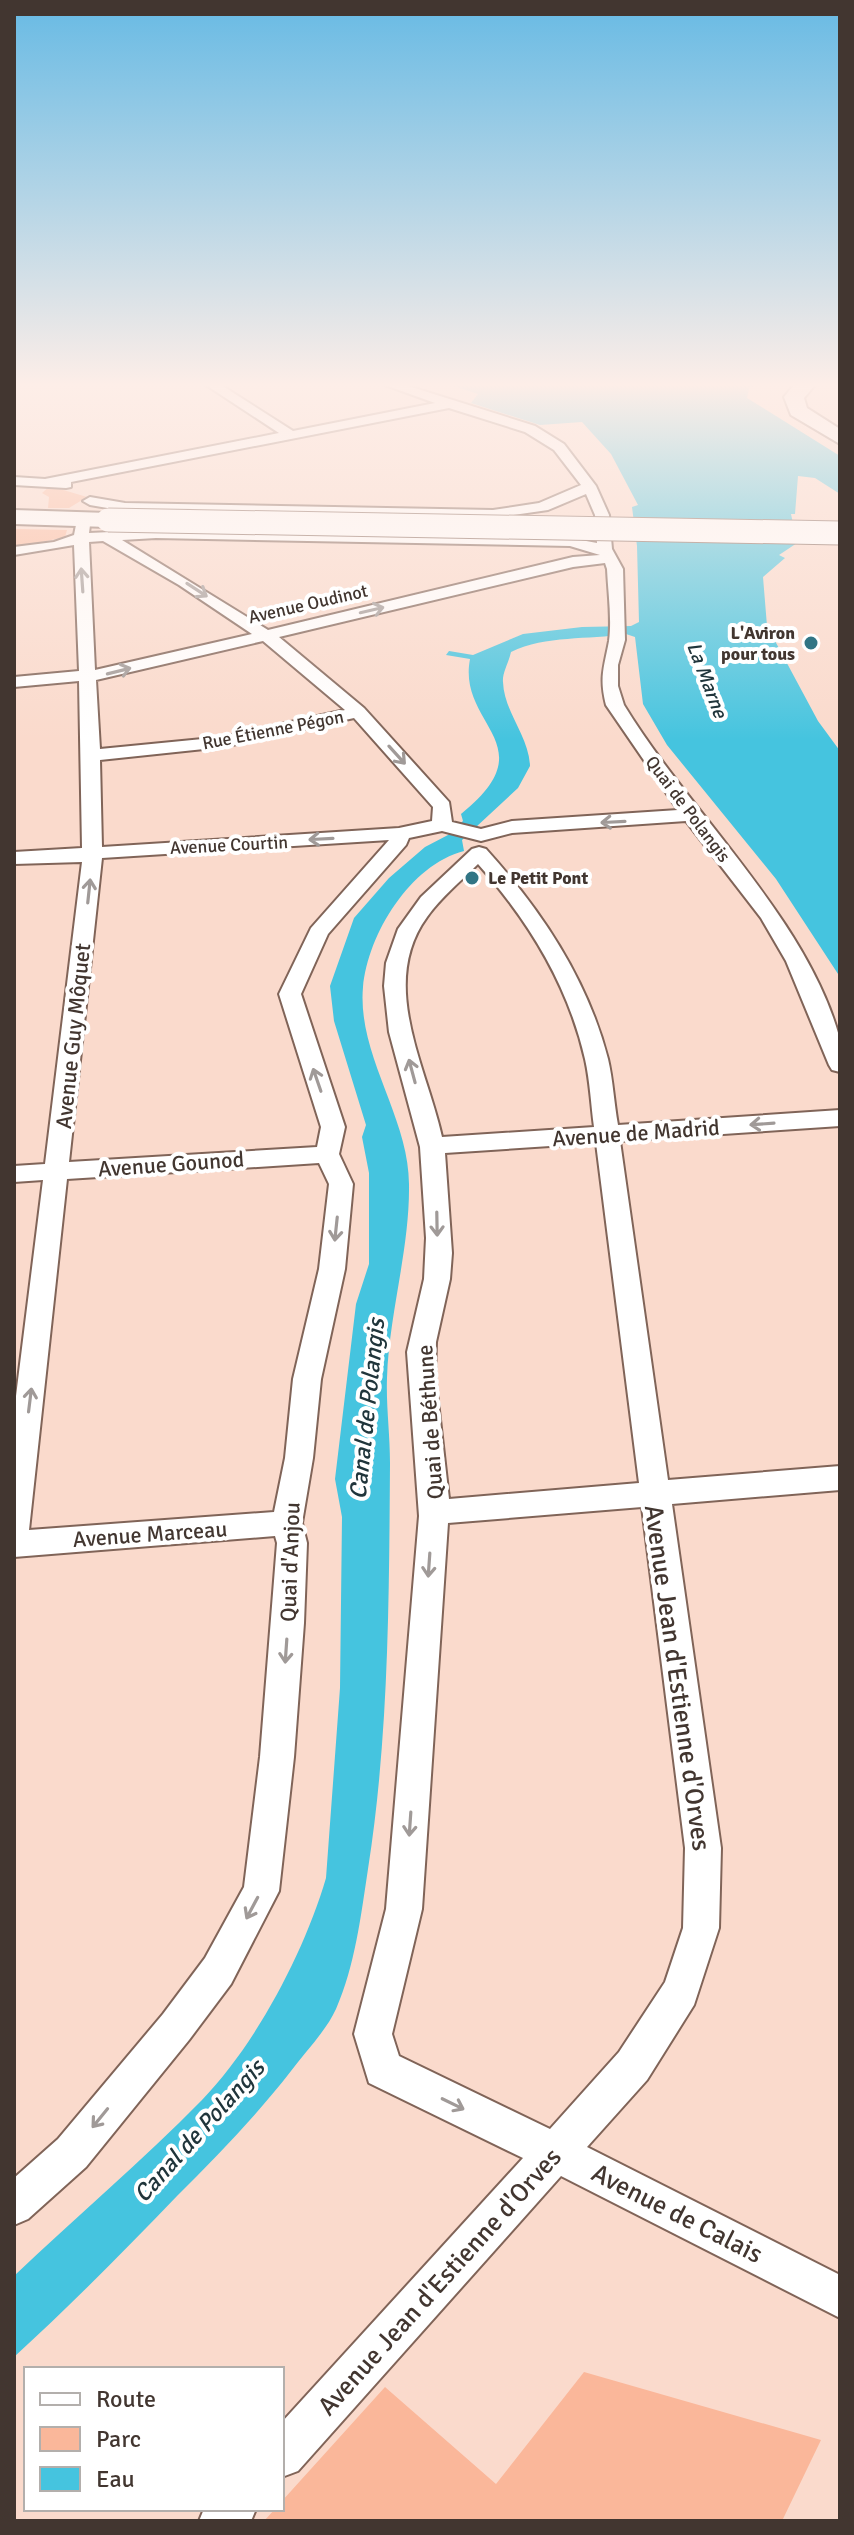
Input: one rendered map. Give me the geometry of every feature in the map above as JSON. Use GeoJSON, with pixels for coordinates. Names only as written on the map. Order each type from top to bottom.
{"type":"FeatureCollection","features":[{"type":"Feature","properties":{"kind":"main road"},"geometry":{"type":"LineString","coordinates":[[14,517],[84,519],[107,528],[840,533]]}},
{"type":"Feature","properties":{"kind":"street"},"geometry":{"type":"LineString","coordinates":[[14,551],[64,544],[84,519],[89,503]]}},
{"type":"Feature","properties":{"kind":"street"},"geometry":{"type":"LineString","coordinates":[[84,519],[125,507],[493,514],[527,512],[557,503]]}},
{"type":"Feature","properties":{"kind":"street","name":"Quai de Polangis"},"geometry":{"type":"LineString","coordinates":[[597,503],[615,569],[616,632],[610,676],[615,705],[691,815],[770,916],[797,961],[840,1065]]}},
{"type":"Feature","properties":{"kind":"street","name":"Avenue Guy Môquet"},"geometry":{"type":"LineString","coordinates":[[14,1533],[59,1172],[93,853],[84,519]]}},
{"type":"Feature","properties":{"kind":"street"},"geometry":{"type":"LineString","coordinates":[[107,528],[156,534],[555,542],[607,547]]}},
{"type":"Feature","properties":{"kind":"street"},"geometry":{"type":"LineString","coordinates":[[107,528],[115,545],[184,582],[266,635],[358,712],[442,806],[442,825],[480,844],[512,827],[691,815]]}},
{"type":"Feature","properties":{"kind":"street","name":"Avenue Oudinot"},"geometry":{"type":"LineString","coordinates":[[14,682],[89,677],[573,562],[607,547]]}},
{"type":"Feature","properties":{"kind":"street","name":"Rue Étienne Pégon"},"geometry":{"type":"LineString","coordinates":[[91,755],[238,740],[358,712]]}},
{"type":"Feature","properties":{"kind":"street","name":"Avenue Courtin"},"geometry":{"type":"LineString","coordinates":[[14,858],[399,834],[442,825]]}},
{"type":"Feature","properties":{"kind":"street","name":"Quai d'Anjou"},"geometry":{"type":"LineString","coordinates":[[14,2205],[72,2153],[176,2027],[218,1971],[261,1891],[277,1757],[288,1623],[292,1543],[287,1523],[299,1458],[307,1379],[334,1255],[341,1184],[327,1154],[333,1127],[290,994],[318,932],[399,841],[399,834]]}},
{"type":"Feature","properties":{"kind":"street","name":"Avenue Jean d'Estienne d'Orves"},"geometry":{"type":"LineString","coordinates":[[284,2453],[558,2153],[633,2066],[681,1992],[701,1928],[703,1848],[597,1061],[580,1004],[555,953],[480,844]]}},
{"type":"Feature","properties":{"kind":"street","name":"Quai de Béthune"},"geometry":{"type":"LineString","coordinates":[[383,2069],[373,2034],[404,1909],[431,1539],[437,1512],[421,1352],[438,1270],[432,1146],[405,1046],[396,993],[397,962],[406,933],[431,896],[480,844]]}},
{"type":"Feature","properties":{"kind":"street","name":"Avenue de Madrid"},"geometry":{"type":"LineString","coordinates":[[432,1146],[840,1118]]}},
{"type":"Feature","properties":{"kind":"street","name":"Avenue Gounod"},"geometry":{"type":"LineString","coordinates":[[14,1174],[327,1154]]}},
{"type":"Feature","properties":{"kind":"street"},"geometry":{"type":"LineString","coordinates":[[437,1512],[840,1478]]}},
{"type":"Feature","properties":{"kind":"street","name":"Avenue Marceau"},"geometry":{"type":"LineString","coordinates":[[14,1544],[287,1523]]}},
{"type":"Feature","properties":{"kind":"street","name":"Avenue de Calais"},"geometry":{"type":"LineString","coordinates":[[383,2069],[558,2153],[840,2297]]}},
{"type":"Feature","properties":{"kind":"green space"},"geometry":{"type":"Polygon","coordinates":[[[48,503],[77,503],[69,508],[48,508],[48,503]]]}},
{"type":"Feature","properties":{"kind":"green space"},"geometry":{"type":"Polygon","coordinates":[[[14,529],[67,530],[65,537],[14,548],[14,529]]]}},
{"type":"Feature","properties":{"kind":"green space"},"geometry":{"type":"Polygon","coordinates":[[[584,2372],[821,2440],[782,2521],[264,2521],[273,2511],[284,2511],[284,2499],[385,2387],[496,2484],[584,2372]]]}},
{"type":"Feature","properties":{"kind":"water"},"geometry":{"type":"Polygon","coordinates":[[[796,503],[795,514],[791,514],[797,543],[779,555],[785,558],[763,577],[767,626],[818,721],[840,751],[840,977],[776,879],[667,745],[643,704],[635,637],[626,634],[553,640],[511,652],[504,675],[504,693],[526,744],[530,766],[518,788],[462,840],[464,851],[426,871],[395,904],[373,945],[363,987],[363,1012],[368,1037],[401,1135],[409,1184],[406,1233],[391,1329],[387,1378],[389,1565],[380,1768],[363,1904],[348,1975],[327,2025],[264,2104],[117,2258],[14,2357],[14,2276],[156,2145],[222,2077],[276,1996],[317,1907],[326,1878],[340,1688],[342,1517],[335,1479],[356,1304],[369,1264],[369,1173],[362,1137],[366,1125],[334,1021],[330,986],[354,918],[389,878],[425,847],[448,835],[463,821],[461,814],[486,790],[497,770],[499,752],[469,682],[470,659],[446,655],[449,651],[473,655],[523,634],[582,627],[631,626],[639,622],[637,546],[632,507],[796,503]]]}},
{"type":"Feature","properties":{"kind":"place","name":"L'Aviron pour tous"},"geometry":{"type":"Point","coordinates":[811,643]}},
{"type":"Feature","properties":{"kind":"place","name":"Le Petit Pont"},"geometry":{"type":"Point","coordinates":[472,878]}},
{"type":"Feature","properties":{"kind":"water label","name":"La Marne"},"geometry":{"type":"Point","coordinates":[707,680]}},
{"type":"Feature","properties":{"kind":"water label","name":"Canal de Polangis"},"geometry":{"type":"Point","coordinates":[367,1409]}},
{"type":"Feature","properties":{"kind":"water label","name":"Canal de Polangis"},"geometry":{"type":"Point","coordinates":[199,2131]}}]}
